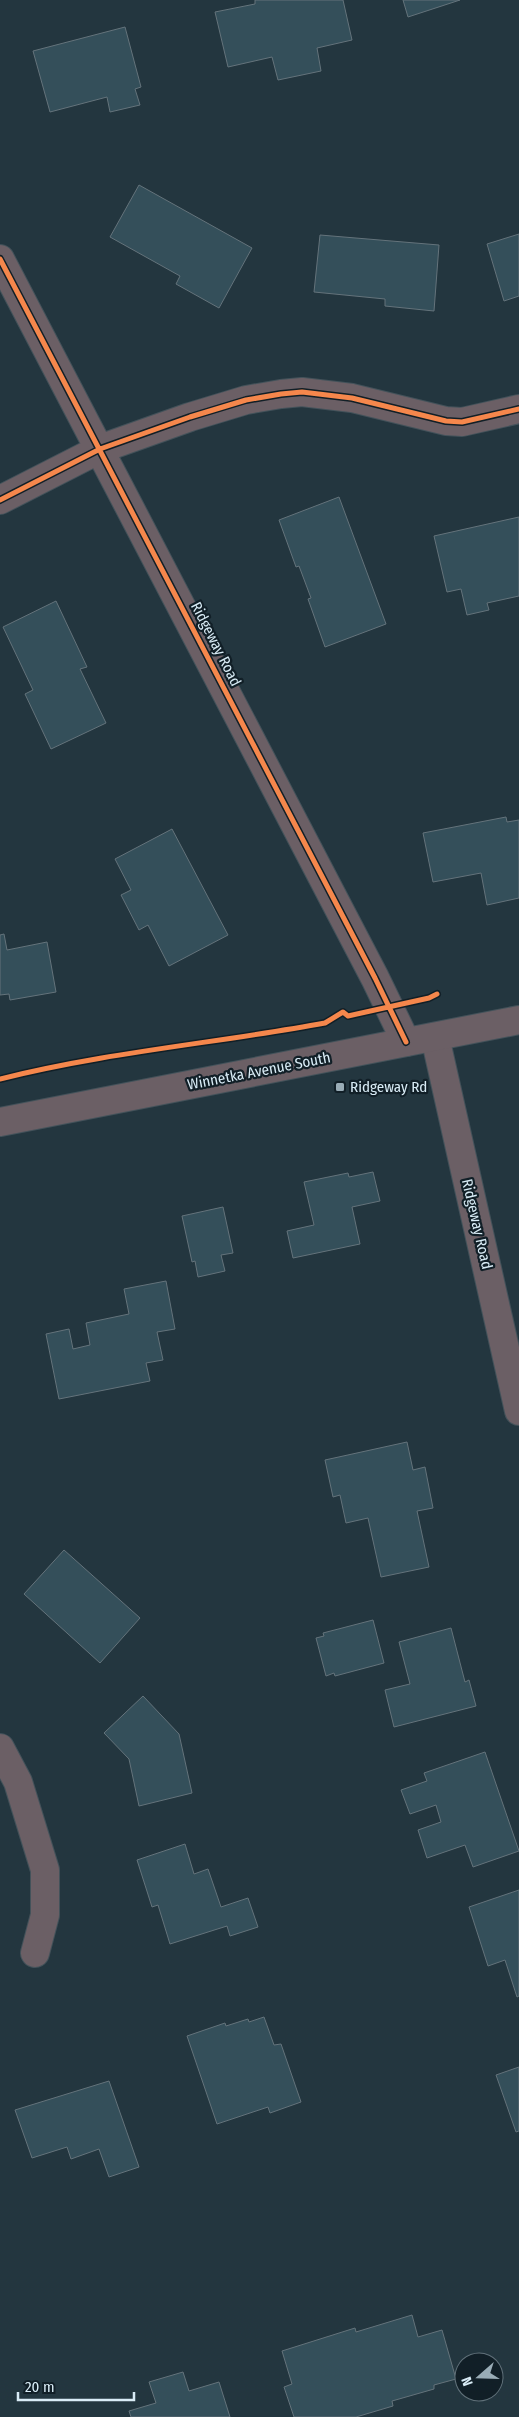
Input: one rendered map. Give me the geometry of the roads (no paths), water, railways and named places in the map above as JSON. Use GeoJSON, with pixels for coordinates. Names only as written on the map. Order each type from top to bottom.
{"type":"FeatureCollection","features":[{"type":"Feature","properties":{"kind":"street","name":"Ridgeway Road"},"geometry":{"type":"LineString","coordinates":[[0,260],[375,978],[406,1042]]}},
{"type":"Feature","properties":{"kind":"street"},"geometry":{"type":"LineString","coordinates":[[0,500],[100,449],[190,417],[246,400],[295,393],[326,394],[352,398],[446,422],[462,422],[519,409]]}},
{"type":"Feature","properties":{"kind":"street","name":"Winnetka Avenue South"},"geometry":{"type":"LineString","coordinates":[[0,1122],[519,1020]]}},
{"type":"Feature","properties":{"kind":"street","name":"Ridgeway Road"},"geometry":{"type":"LineString","coordinates":[[434,1037],[519,1411]]}},
{"type":"Feature","properties":{"kind":"street"},"geometry":{"type":"LineString","coordinates":[[0,1748],[18,1782],[46,1870],[45,1915],[35,1953]]}},
{"type":"Feature","properties":{"kind":"place","name":"Ridgeway Rd"},"geometry":{"type":"Point","coordinates":[340,1087]}}]}
